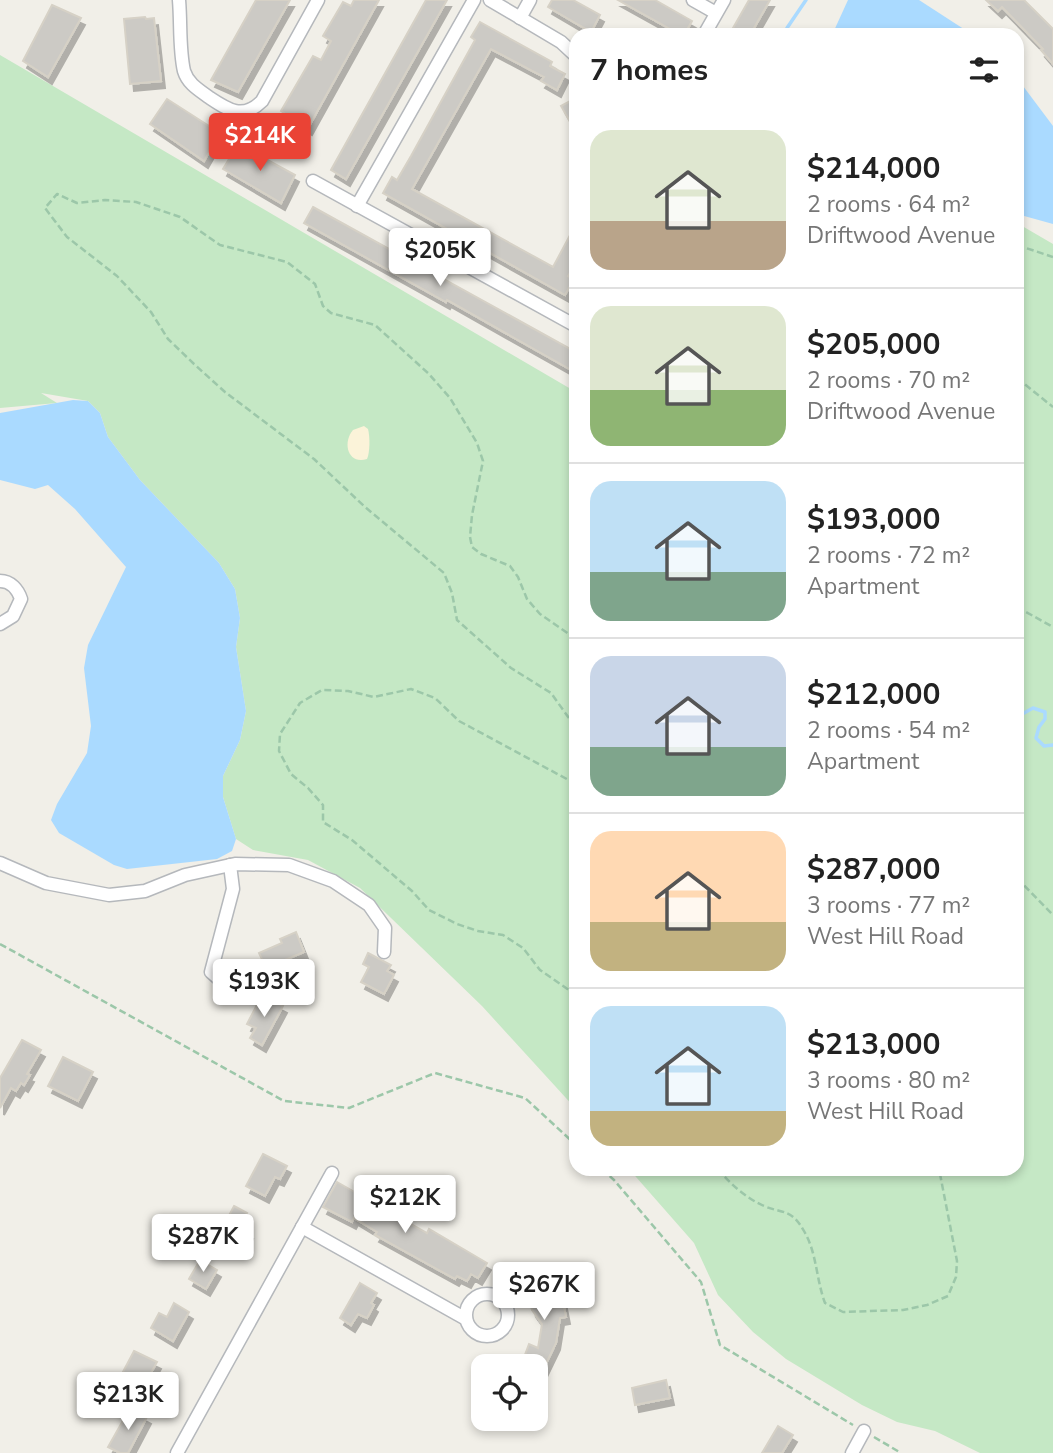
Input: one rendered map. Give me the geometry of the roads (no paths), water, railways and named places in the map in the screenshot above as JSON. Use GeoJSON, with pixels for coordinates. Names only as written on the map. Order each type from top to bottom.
{"type":"FeatureCollection","features":[{"type":"Feature","properties":{"kind":"street"},"geometry":{"type":"LineString","coordinates":[[179,0],[185,72],[191,85],[227,110],[237,112],[254,109],[262,101],[318,0]]}},
{"type":"Feature","properties":{"kind":"street"},"geometry":{"type":"LineString","coordinates":[[357,206],[474,0]]}},
{"type":"Feature","properties":{"kind":"street"},"geometry":{"type":"LineString","coordinates":[[490,0],[569,49]]}},
{"type":"Feature","properties":{"kind":"street"},"geometry":{"type":"LineString","coordinates":[[520,18],[530,0]]}},
{"type":"Feature","properties":{"kind":"street"},"geometry":{"type":"LineString","coordinates":[[693,0],[716,13]]}},
{"type":"Feature","properties":{"kind":"street"},"geometry":{"type":"LineString","coordinates":[[708,28],[724,0]]}},
{"type":"Feature","properties":{"kind":"street"},"geometry":{"type":"LineString","coordinates":[[313,181],[569,322]]}},
{"type":"Feature","properties":{"kind":"street"},"geometry":{"type":"LineString","coordinates":[[0,581],[5,581],[18,590],[21,599],[13,616],[0,625]]}},
{"type":"Feature","properties":{"kind":"street"},"geometry":{"type":"LineString","coordinates":[[0,863],[46,883],[109,895],[145,891],[186,875],[229,865],[289,865],[333,881],[369,905],[385,928],[384,951]]}},
{"type":"Feature","properties":{"kind":"street"},"geometry":{"type":"LineString","coordinates":[[229,865],[233,889],[211,972],[227,986],[247,994]]}},
{"type":"Feature","properties":{"kind":"street"},"geometry":{"type":"LineString","coordinates":[[177,1453],[332,1173]]}},
{"type":"Feature","properties":{"kind":"street"},"geometry":{"type":"LineString","coordinates":[[302,1227],[466,1319]]}},
{"type":"Feature","properties":{"kind":"street"},"geometry":{"type":"LineString","coordinates":[[852,1453],[864,1431]]}},
{"type":"Feature","properties":{"kind":"water"},"geometry":{"type":"Polygon","coordinates":[[[848,0],[919,0],[962,28],[835,28],[848,0]]]}},
{"type":"Feature","properties":{"kind":"water"},"geometry":{"type":"Polygon","coordinates":[[[1024,87],[1053,126],[1053,224],[1024,216],[1024,87]]]}},
{"type":"Feature","properties":{"kind":"water"},"geometry":{"type":"Polygon","coordinates":[[[73,400],[88,401],[100,413],[108,437],[140,480],[219,563],[235,589],[240,618],[236,647],[246,711],[240,740],[223,776],[223,797],[236,839],[232,851],[217,859],[127,869],[114,865],[59,833],[51,820],[57,804],[87,753],[91,726],[84,668],[88,645],[126,567],[75,509],[48,485],[35,489],[0,480],[0,413],[73,400]]]}},
{"type":"Feature","properties":{"kind":"waterway"},"geometry":{"type":"LineString","coordinates":[[787,28],[806,0]]}},
{"type":"Feature","properties":{"kind":"waterway"},"geometry":{"type":"LineString","coordinates":[[1024,713],[1033,708],[1045,712],[1045,719],[1036,738],[1044,746],[1053,745]]}}]}
